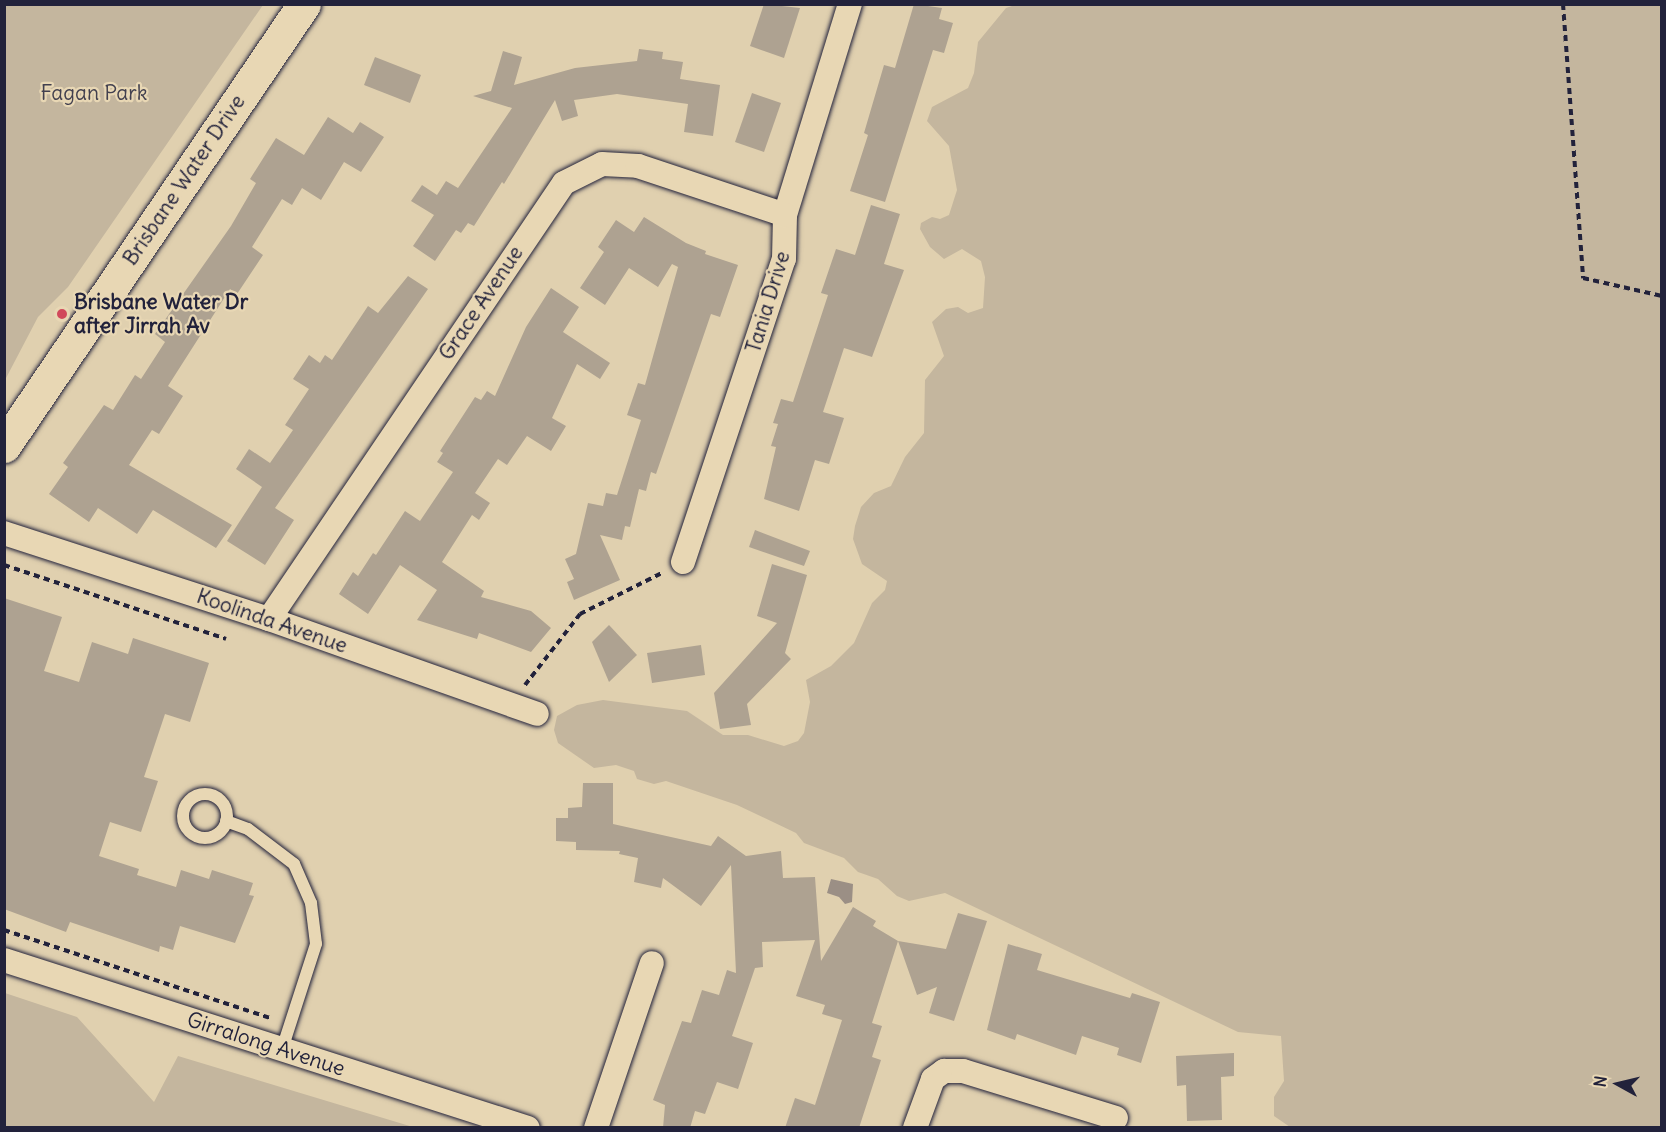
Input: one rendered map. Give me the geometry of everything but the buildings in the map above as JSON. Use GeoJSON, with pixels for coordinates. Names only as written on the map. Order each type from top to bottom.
{"type":"FeatureCollection","features":[{"type":"Feature","properties":{"kind":"main road","name":"Brisbane Water Drive"},"geometry":{"type":"LineString","coordinates":[[4,446],[304,4]]}},
{"type":"Feature","properties":{"kind":"street","name":"Tania Drive"},"geometry":{"type":"LineString","coordinates":[[683,562],[784,259],[785,215],[850,4]]}},
{"type":"Feature","properties":{"kind":"street","name":"Grace Avenue"},"geometry":{"type":"LineString","coordinates":[[269,619],[564,183],[602,164],[638,166],[785,215]]}},
{"type":"Feature","properties":{"kind":"street","name":"Koolinda Avenue"},"geometry":{"type":"LineString","coordinates":[[4,533],[269,619],[537,714]]}},
{"type":"Feature","properties":{"kind":"street","name":"Girralong Avenue"},"geometry":{"type":"LineString","coordinates":[[4,960],[528,1128]]}},
{"type":"Feature","properties":{"kind":"street"},"geometry":{"type":"LineString","coordinates":[[596,1128],[652,963]]}},
{"type":"Feature","properties":{"kind":"street"},"geometry":{"type":"LineString","coordinates":[[915,1128],[933,1079],[944,1071],[963,1071],[1116,1118]]}},
{"type":"Feature","properties":{"kind":"lane"},"geometry":{"type":"LineString","coordinates":[[226,821],[257,834],[294,864],[311,903],[316,944],[282,1049]]}},
{"type":"Feature","properties":{"kind":"path"},"geometry":{"type":"LineString","coordinates":[[1563,4],[1583,278],[1662,296]]}},
{"type":"Feature","properties":{"kind":"path"},"geometry":{"type":"LineString","coordinates":[[510,705],[580,614],[683,562]]}},
{"type":"Feature","properties":{"kind":"path"},"geometry":{"type":"LineString","coordinates":[[4,565],[226,639]]}},
{"type":"Feature","properties":{"kind":"path"},"geometry":{"type":"LineString","coordinates":[[4,930],[291,1025]]}},
{"type":"Feature","properties":{"kind":"green space","name":"Fagan Park"},"geometry":{"type":"Polygon","coordinates":[[[5,4],[263,5],[68,287],[38,317],[5,380],[5,4]]]}},
{"type":"Feature","properties":{"kind":"green space"},"geometry":{"type":"Polygon","coordinates":[[[1018,4],[1661,5],[1661,1127],[1290,1127],[1274,1116],[1274,1097],[1284,1081],[1281,1036],[1238,1032],[945,893],[909,901],[897,896],[878,879],[858,872],[844,858],[804,843],[796,833],[737,805],[666,781],[654,784],[637,779],[634,771],[616,765],[594,768],[558,743],[554,730],[557,716],[577,705],[603,700],[687,711],[723,735],[748,735],[784,746],[798,741],[804,733],[810,702],[806,680],[831,666],[854,643],[872,603],[885,590],[887,581],[862,564],[853,539],[855,526],[861,507],[874,493],[891,486],[905,457],[924,433],[925,380],[944,356],[932,322],[946,309],[958,307],[968,313],[983,308],[985,277],[981,261],[962,249],[944,259],[930,247],[920,229],[921,223],[932,217],[940,219],[949,215],[957,190],[949,146],[927,121],[932,107],[968,88],[974,73],[978,42],[1006,8],[1018,4]]]}},
{"type":"Feature","properties":{"kind":"green space"},"geometry":{"type":"Polygon","coordinates":[[[5,993],[77,1017],[154,1102],[178,1056],[413,1127],[5,1127],[5,993]]]}},
{"type":"Feature","properties":{"kind":"shaded area"},"geometry":{"type":"Polygon","coordinates":[[[831,879],[853,884],[852,902],[845,904],[839,897],[827,893],[831,879]]]}},
{"type":"Feature","properties":{"kind":"place","name":"Brisbane Water Dr after Jirrah Av"},"geometry":{"type":"Point","coordinates":[62,314]}}]}
